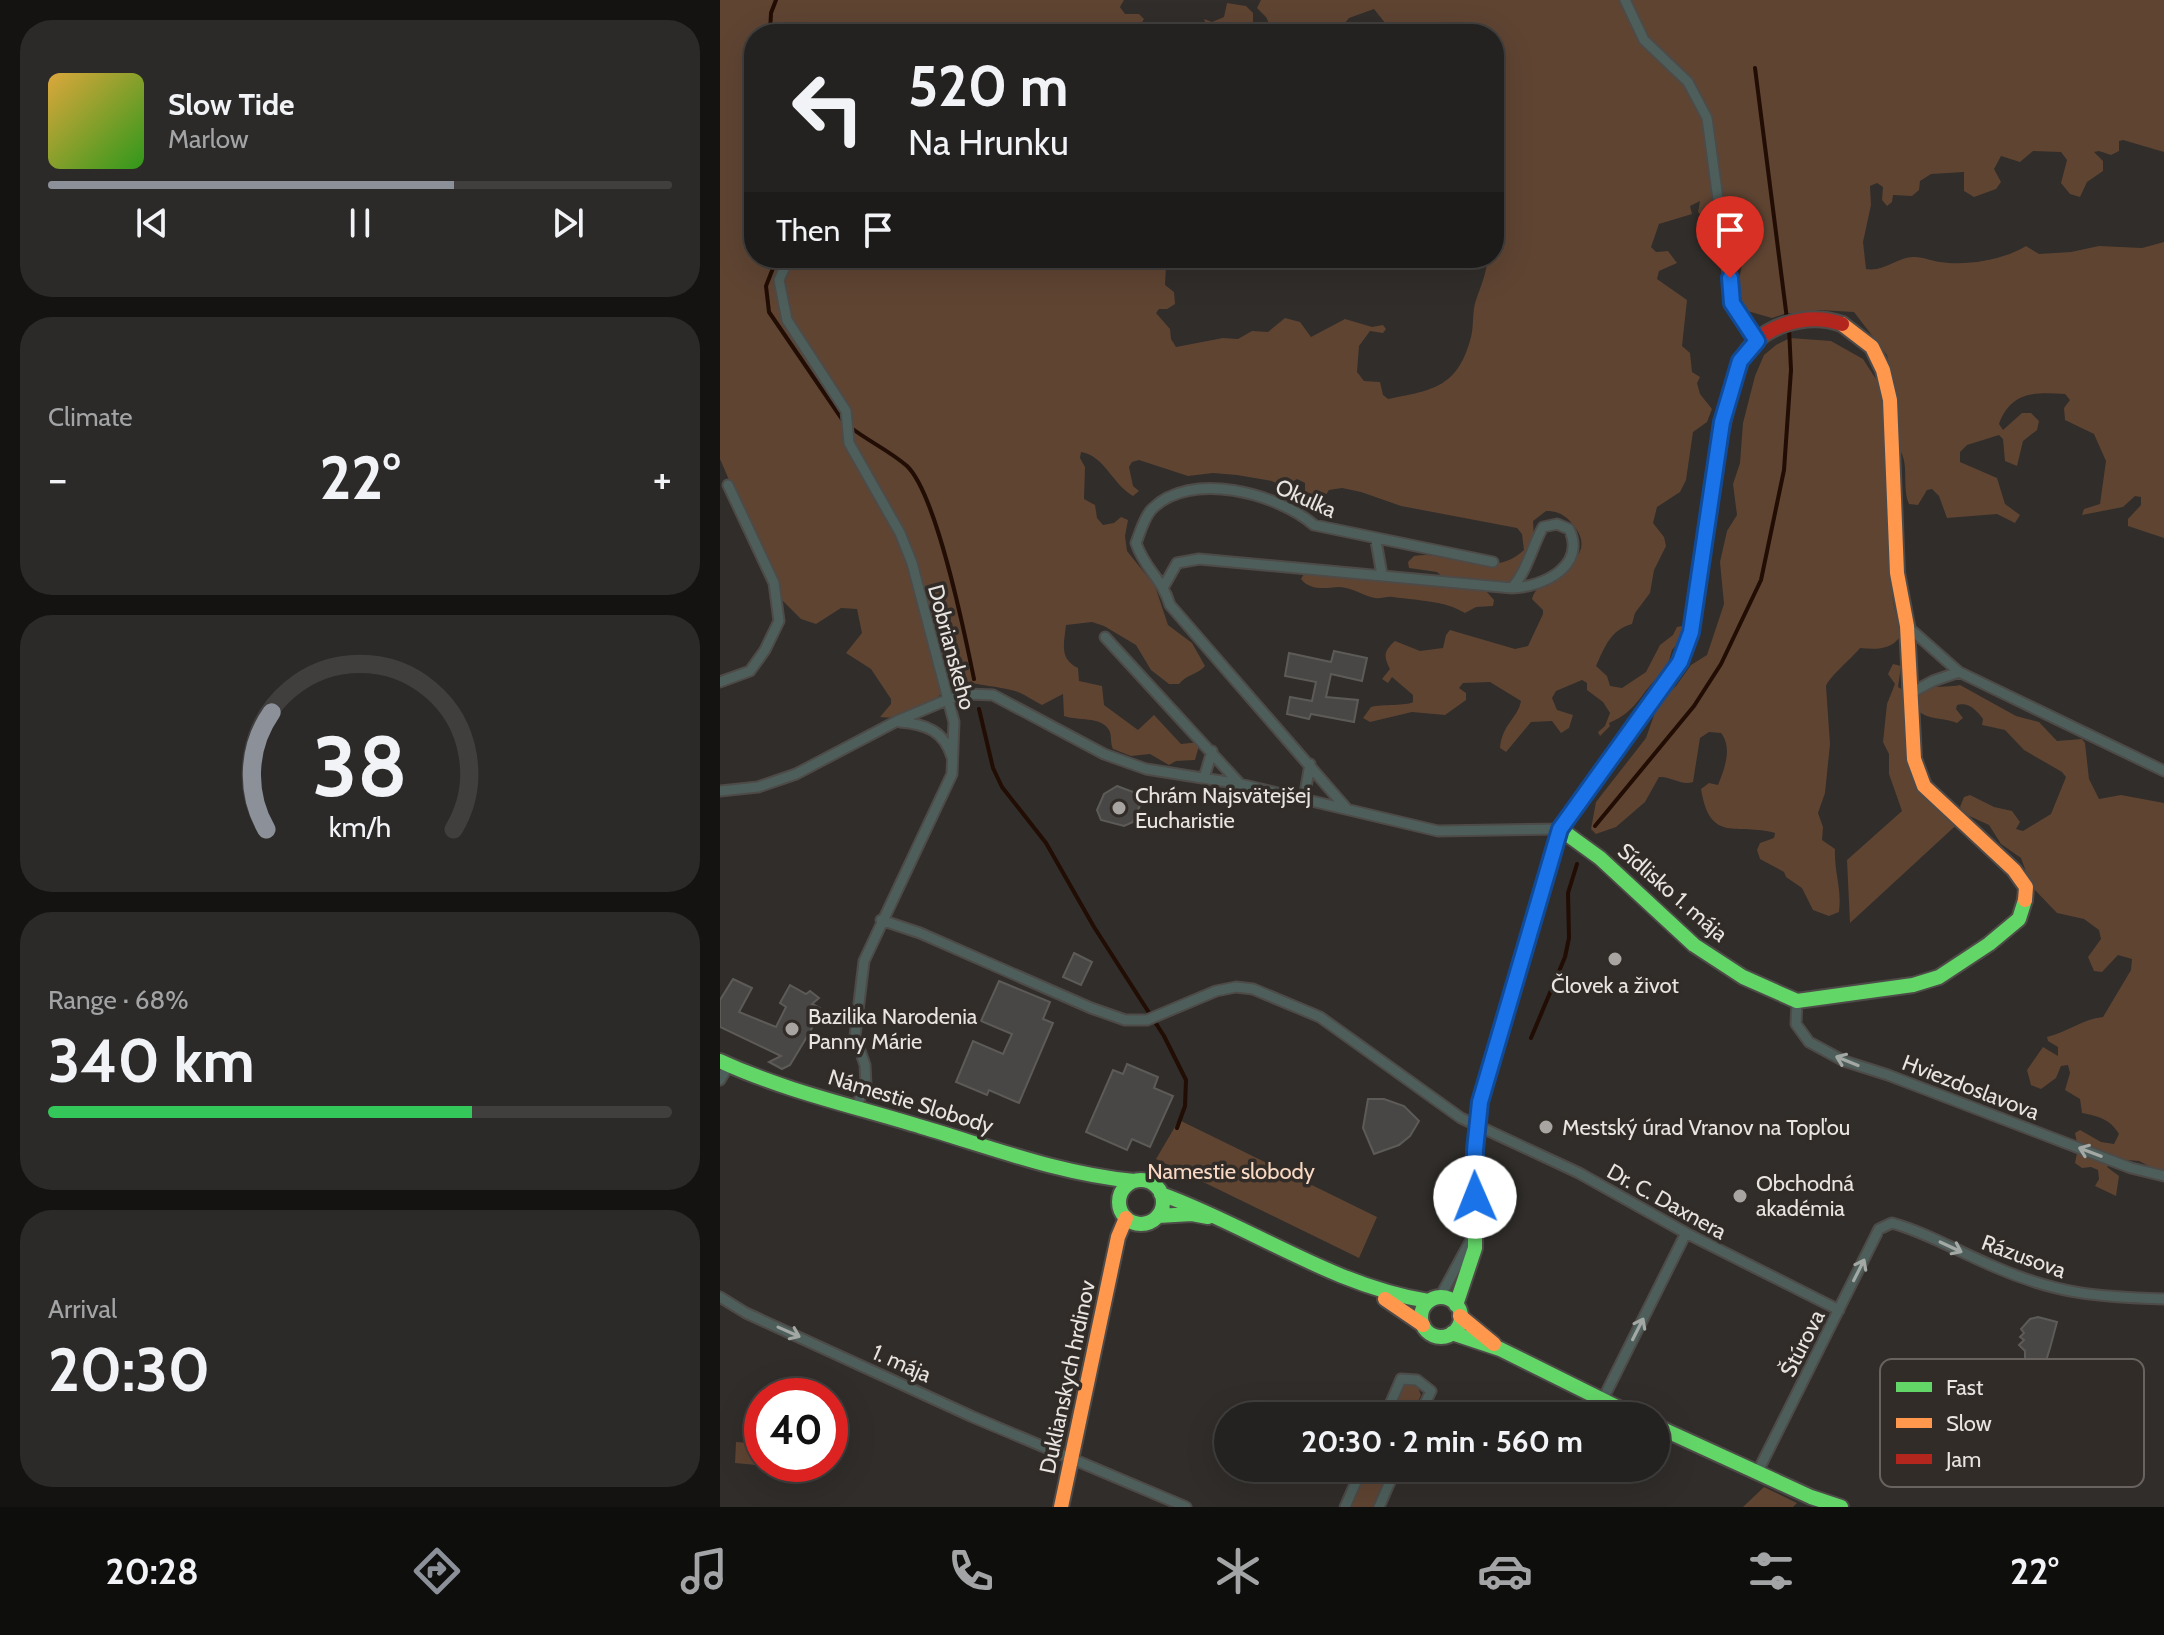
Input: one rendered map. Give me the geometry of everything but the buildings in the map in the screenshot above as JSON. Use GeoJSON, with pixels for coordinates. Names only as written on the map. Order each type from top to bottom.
{"type":"FeatureCollection","features":[{"type":"Feature","properties":{"kind":"street"},"geometry":{"type":"LineString","coordinates":[[1625,0],[1644,40],[1688,82],[1707,118],[1732,303],[1757,341]]}},
{"type":"Feature","properties":{"kind":"street","name":"Dobrianskeho"},"geometry":{"type":"LineString","coordinates":[[784,268],[779,280],[787,320],[846,411],[847,434],[865,474],[884,500],[900,533],[954,722],[955,764],[936,813],[881,920],[864,961],[855,1036],[865,1065],[866,1085],[856,1107]]}},
{"type":"Feature","properties":{"kind":"street"},"geometry":{"type":"LineString","coordinates":[[1452,1333],[1475,1248],[1473,1235],[1480,1102],[1560,829],[1680,662],[1691,632],[1722,422],[1740,361],[1757,341],[1785,324],[1802,319],[1830,320],[1849,327],[1872,347],[1883,370],[1890,400],[1897,573],[1907,626],[1914,759],[1924,786],[2014,870],[2026,887],[2019,919],[1989,944],[1939,977],[1913,985],[1797,1001]]}},
{"type":"Feature","properties":{"kind":"street"},"geometry":{"type":"LineString","coordinates":[[720,682],[750,671],[765,650],[779,621],[774,583],[728,485]]}},
{"type":"Feature","properties":{"kind":"street","name":"Okulka"},"geometry":{"type":"LineString","coordinates":[[1347,810],[1170,605],[1164,586],[1143,565],[1136,543],[1150,510],[1179,490],[1210,488],[1267,498],[1296,510],[1314,525],[1376,541],[1493,562]]}},
{"type":"Feature","properties":{"kind":"street"},"geometry":{"type":"LineString","coordinates":[[1164,586],[1177,563],[1199,559],[1512,588],[1533,587],[1556,576],[1571,560],[1574,540],[1569,529],[1557,524],[1543,527],[1534,543],[1527,570],[1512,588]]}},
{"type":"Feature","properties":{"kind":"street"},"geometry":{"type":"LineString","coordinates":[[1376,541],[1382,575]]}},
{"type":"Feature","properties":{"kind":"street"},"geometry":{"type":"LineString","coordinates":[[1907,626],[1959,672],[2164,771]]}},
{"type":"Feature","properties":{"kind":"street"},"geometry":{"type":"LineString","coordinates":[[1105,637],[1240,784]]}},
{"type":"Feature","properties":{"kind":"street"},"geometry":{"type":"LineString","coordinates":[[1909,694],[1959,672]]}},
{"type":"Feature","properties":{"kind":"street"},"geometry":{"type":"LineString","coordinates":[[720,791],[758,787],[796,774],[897,721],[949,699],[971,694],[989,695],[1034,714],[1104,754],[1146,769],[1240,784],[1438,831],[1560,829]]}},
{"type":"Feature","properties":{"kind":"street"},"geometry":{"type":"LineString","coordinates":[[897,721],[920,723],[938,732],[955,764]]}},
{"type":"Feature","properties":{"kind":"street"},"geometry":{"type":"LineString","coordinates":[[1204,778],[1212,751]]}},
{"type":"Feature","properties":{"kind":"street"},"geometry":{"type":"LineString","coordinates":[[1304,799],[1310,764]]}},
{"type":"Feature","properties":{"kind":"street","name":"Sídlisko 1. mája"},"geometry":{"type":"LineString","coordinates":[[1560,829],[1600,858],[1694,945],[1743,977],[1797,1001]]}},
{"type":"Feature","properties":{"kind":"street"},"geometry":{"type":"LineString","coordinates":[[881,920],[1125,1020],[1147,1020],[1216,991],[1236,987],[1253,989],[1320,1017],[1477,1126]]}},
{"type":"Feature","properties":{"kind":"street","name":"Hviezdoslavova"},"geometry":{"type":"LineString","coordinates":[[1797,1001],[1796,1024],[1809,1042],[1844,1061],[2131,1168],[2164,1176]]}},
{"type":"Feature","properties":{"kind":"street"},"geometry":{"type":"LineString","coordinates":[[720,1080],[725,1063]]}},
{"type":"Feature","properties":{"kind":"street","name":"Námestie Slobody"},"geometry":{"type":"LineString","coordinates":[[725,1063],[856,1107],[1092,1177],[1134,1181]]}},
{"type":"Feature","properties":{"kind":"street","name":"Dr. C. Daxnera"},"geometry":{"type":"LineString","coordinates":[[1477,1126],[1579,1173],[1686,1233],[1839,1310]]}},
{"type":"Feature","properties":{"kind":"street"},"geometry":{"type":"LineString","coordinates":[[1092,1177],[1118,1202],[1126,1218],[1152,1220],[1192,1214],[1220,1219]]}},
{"type":"Feature","properties":{"kind":"street"},"geometry":{"type":"LineString","coordinates":[[1118,1202],[1123,1189],[1134,1181],[1147,1181],[1161,1194],[1193,1204],[1360,1285],[1423,1325],[1432,1335],[1452,1333],[1500,1349],[1609,1402]]}},
{"type":"Feature","properties":{"kind":"street"},"geometry":{"type":"LineString","coordinates":[[1115,1257],[1131,1234],[1152,1220],[1162,1205],[1161,1194]]}},
{"type":"Feature","properties":{"kind":"street","name":"Duklianskych hrdinov"},"geometry":{"type":"LineString","coordinates":[[1061,1507],[1118,1237],[1126,1218]]}},
{"type":"Feature","properties":{"kind":"street","name":"Rázusova"},"geometry":{"type":"LineString","coordinates":[[1879,1229],[1892,1223],[1907,1227],[1997,1269],[2056,1289],[2093,1297],[2164,1299]]}},
{"type":"Feature","properties":{"kind":"street","name":"Štúrova"},"geometry":{"type":"LineString","coordinates":[[1757,1473],[1879,1229]]}},
{"type":"Feature","properties":{"kind":"street"},"geometry":{"type":"LineString","coordinates":[[1603,1399],[1686,1233]]}},
{"type":"Feature","properties":{"kind":"street"},"geometry":{"type":"LineString","coordinates":[[1423,1325],[1421,1312],[1434,1299],[1473,1235]]}},
{"type":"Feature","properties":{"kind":"street"},"geometry":{"type":"LineString","coordinates":[[1360,1285],[1406,1299],[1434,1299],[1458,1310],[1500,1349]]}},
{"type":"Feature","properties":{"kind":"street","name":"1. mája"},"geometry":{"type":"LineString","coordinates":[[720,1297],[746,1313],[1071,1459],[1186,1507]]}},
{"type":"Feature","properties":{"kind":"street"},"geometry":{"type":"LineString","coordinates":[[1391,1402],[1401,1379],[1417,1380],[1431,1391],[1426,1402]]}},
{"type":"Feature","properties":{"kind":"street"},"geometry":{"type":"LineString","coordinates":[[1670,1433],[1757,1473],[1807,1502],[1841,1507]]}},
{"type":"Feature","properties":{"kind":"street"},"geometry":{"type":"LineString","coordinates":[[1345,1507],[1356,1482]]}},
{"type":"Feature","properties":{"kind":"street"},"geometry":{"type":"LineString","coordinates":[[1379,1507],[1390,1482]]}},
{"type":"Feature","properties":{"kind":"green space"},"geometry":{"type":"Polygon","coordinates":[[[720,0],[1124,0],[1120,7],[1125,14],[1139,14],[1144,19],[1141,24],[744,24],[744,268],[1166,268],[1165,285],[1174,292],[1175,304],[1156,313],[1170,329],[1176,347],[1223,338],[1238,339],[1252,331],[1268,332],[1285,318],[1300,322],[1311,337],[1345,319],[1372,327],[1383,325],[1386,329],[1383,333],[1370,331],[1359,346],[1357,372],[1364,381],[1380,382],[1383,395],[1388,399],[1431,389],[1459,367],[1471,337],[1475,304],[1486,268],[1504,268],[1504,24],[1386,24],[1374,9],[1349,18],[1344,24],[1269,24],[1257,8],[1261,0],[2164,0],[2164,152],[2123,140],[2119,141],[2119,151],[2111,155],[2094,152],[2103,161],[2103,171],[2087,182],[2080,197],[2070,194],[2061,183],[2067,160],[2061,152],[2033,151],[2020,162],[2001,156],[1994,169],[2001,182],[1996,189],[1974,197],[1964,191],[1964,172],[1931,174],[1920,181],[1919,190],[1912,196],[1893,195],[1892,202],[1887,206],[1882,200],[1883,187],[1877,183],[1870,186],[1871,205],[1863,242],[1866,269],[1909,257],[1951,263],[1984,261],[2026,246],[2039,254],[2099,246],[2142,248],[2164,242],[2164,538],[2128,526],[2128,519],[2141,505],[2141,497],[2135,496],[2123,507],[2082,515],[2084,509],[2100,504],[2106,461],[2094,434],[2065,420],[2064,408],[2070,400],[2065,394],[2026,396],[2010,405],[2004,413],[1999,424],[2003,430],[2022,413],[2031,413],[2039,421],[2037,430],[2023,441],[2017,466],[2005,461],[2003,439],[1999,435],[1967,445],[1960,452],[1960,462],[1997,478],[2005,504],[2020,515],[2015,523],[1997,514],[1947,518],[1939,496],[1932,489],[1927,490],[1918,505],[1909,504],[1904,459],[1897,446],[1886,515],[1891,542],[1893,600],[1903,631],[1890,645],[1879,649],[1860,648],[1826,686],[1830,744],[1825,793],[1818,813],[1823,827],[1822,840],[1835,849],[1840,895],[1839,912],[1829,916],[1813,910],[1802,888],[1786,877],[1784,872],[1760,859],[1757,850],[1760,843],[1774,838],[1775,833],[1727,828],[1711,818],[1701,789],[1709,783],[1718,785],[1723,773],[1727,752],[1721,733],[1709,732],[1700,738],[1693,782],[1659,777],[1645,802],[1616,827],[1596,834],[1591,829],[1596,802],[1646,738],[1659,701],[1676,686],[1691,665],[1707,655],[1724,604],[1720,562],[1727,531],[1737,515],[1733,484],[1740,463],[1743,423],[1755,376],[1764,355],[1790,338],[1831,341],[1863,359],[1892,404],[1897,399],[1887,355],[1854,312],[1819,310],[1807,315],[1787,313],[1772,318],[1744,310],[1738,284],[1743,260],[1742,246],[1726,234],[1726,212],[1717,208],[1710,220],[1705,220],[1698,212],[1700,201],[1690,206],[1692,214],[1659,224],[1651,247],[1656,252],[1668,251],[1677,263],[1659,271],[1657,279],[1687,300],[1682,346],[1690,353],[1692,372],[1700,377],[1697,383],[1700,394],[1712,409],[1707,422],[1693,432],[1686,480],[1680,492],[1657,507],[1653,523],[1664,537],[1666,546],[1654,570],[1650,593],[1635,613],[1632,624],[1618,630],[1609,640],[1596,666],[1607,676],[1610,686],[1622,688],[1646,672],[1660,645],[1673,635],[1677,627],[1687,625],[1685,636],[1672,650],[1666,672],[1651,684],[1635,705],[1609,723],[1610,726],[1600,736],[1598,732],[1605,726],[1610,713],[1603,702],[1587,690],[1587,683],[1582,680],[1556,691],[1552,698],[1557,710],[1573,715],[1569,728],[1561,733],[1552,721],[1531,722],[1506,752],[1500,748],[1501,740],[1521,701],[1490,682],[1463,683],[1459,688],[1466,693],[1466,700],[1445,715],[1412,712],[1370,722],[1363,718],[1371,707],[1413,702],[1413,695],[1392,677],[1388,683],[1382,679],[1390,669],[1387,651],[1395,641],[1420,651],[1443,648],[1450,630],[1515,649],[1528,646],[1543,614],[1532,599],[1546,581],[1577,557],[1581,547],[1579,535],[1569,520],[1556,512],[1546,511],[1533,521],[1534,538],[1523,582],[1504,588],[1487,587],[1486,591],[1494,600],[1493,606],[1476,607],[1465,613],[1430,602],[1375,598],[1344,587],[1314,587],[1301,579],[1305,572],[1343,578],[1394,577],[1424,585],[1440,584],[1445,579],[1437,572],[1409,568],[1408,562],[1414,556],[1428,555],[1485,564],[1512,559],[1524,550],[1522,534],[1517,528],[1401,506],[1342,488],[1329,490],[1315,512],[1305,507],[1305,483],[1297,479],[1283,487],[1272,481],[1237,475],[1213,473],[1188,476],[1139,460],[1129,467],[1133,486],[1139,491],[1133,496],[1096,459],[1081,452],[1080,458],[1085,467],[1084,499],[1095,505],[1097,518],[1103,525],[1114,523],[1121,517],[1128,520],[1125,536],[1127,551],[1155,586],[1168,625],[1192,643],[1205,666],[1179,684],[1169,684],[1151,670],[1136,645],[1092,622],[1066,625],[1065,655],[1078,668],[1079,681],[1102,686],[1104,705],[1138,730],[1154,715],[1181,744],[1200,742],[1195,760],[1176,761],[1169,765],[1150,754],[1131,756],[1113,749],[1110,732],[1105,726],[1095,721],[1064,716],[1063,694],[1042,705],[1018,692],[964,681],[948,673],[942,677],[940,695],[926,706],[905,716],[880,717],[891,704],[891,699],[871,669],[846,653],[862,633],[857,609],[841,608],[816,624],[801,619],[780,598],[720,459],[720,0]]]}},
{"type":"Feature","properties":{"kind":"green space"},"geometry":{"type":"Polygon","coordinates":[[[1227,3],[1246,6],[1253,13],[1253,24],[1206,24],[1204,19],[1212,22],[1224,17],[1227,3]]]}},
{"type":"Feature","properties":{"kind":"green space"},"geometry":{"type":"Polygon","coordinates":[[[1893,664],[1901,666],[1898,687],[1909,694],[1928,687],[1960,685],[2016,716],[2039,722],[2057,741],[2082,739],[2089,779],[2099,799],[2121,795],[2164,803],[2164,1170],[2158,1171],[2139,1161],[2115,1159],[2107,1167],[2119,1176],[2116,1196],[2095,1186],[2099,1179],[2098,1170],[2082,1168],[2075,1163],[2078,1148],[2075,1133],[2080,1130],[2101,1142],[2114,1144],[2119,1134],[2103,1119],[2082,1113],[2080,1099],[2065,1090],[2070,1073],[2068,1065],[2061,1066],[2056,1078],[2041,1089],[2031,1085],[2027,1070],[2043,1047],[2058,1056],[2058,1047],[2047,1037],[2103,1017],[2131,970],[2132,959],[2118,955],[2102,972],[2094,971],[2088,957],[2101,939],[2099,930],[2084,919],[2057,913],[2031,886],[2021,858],[2001,844],[1989,825],[1965,814],[1960,807],[1964,797],[1970,795],[1994,807],[2012,811],[2020,822],[2016,829],[2023,831],[2051,814],[2066,777],[2062,772],[2024,750],[2005,730],[1982,725],[1983,719],[1969,706],[1957,705],[1956,709],[1963,718],[1957,723],[1931,717],[1915,709],[1906,713],[1905,729],[1912,775],[1964,818],[1850,923],[1847,860],[1902,811],[1889,774],[1889,754],[1883,742],[1887,704],[1895,684],[1888,674],[1893,664]]]}},
{"type":"Feature","properties":{"kind":"green space","name":"Namestie slobody"},"geometry":{"type":"Polygon","coordinates":[[[1179,1120],[1377,1217],[1359,1258],[1156,1159],[1179,1120]]]}},
{"type":"Feature","properties":{"kind":"green space"},"geometry":{"type":"Polygon","coordinates":[[[1411,1383],[1417,1385],[1421,1395],[1418,1402],[1397,1402],[1404,1386],[1411,1383]]]}},
{"type":"Feature","properties":{"kind":"green space"},"geometry":{"type":"Polygon","coordinates":[[[736,1442],[744,1443],[744,1464],[735,1463],[736,1442]]]}},
{"type":"Feature","properties":{"kind":"green space"},"geometry":{"type":"Polygon","coordinates":[[[1362,1482],[1384,1482],[1373,1507],[1350,1507],[1362,1482]]]}},
{"type":"Feature","properties":{"kind":"green space"},"geometry":{"type":"Polygon","coordinates":[[[1764,1487],[1797,1503],[1793,1507],[1743,1507],[1764,1487]]]}},
{"type":"Feature","properties":{"kind":"waterway"},"geometry":{"type":"LineString","coordinates":[[770,24],[776,0]]}},
{"type":"Feature","properties":{"kind":"waterway"},"geometry":{"type":"LineString","coordinates":[[1755,68],[1787,319]]}},
{"type":"Feature","properties":{"kind":"waterway"},"geometry":{"type":"LineString","coordinates":[[773,268],[766,286],[769,312],[844,422]]}},
{"type":"Feature","properties":{"kind":"waterway"},"geometry":{"type":"LineString","coordinates":[[1595,826],[1694,706],[1721,664],[1761,580],[1784,470],[1791,370],[1789,328]]}},
{"type":"Feature","properties":{"kind":"waterway"},"geometry":{"type":"LineString","coordinates":[[850,427],[907,466],[918,482],[939,535],[974,679]]}},
{"type":"Feature","properties":{"kind":"waterway"},"geometry":{"type":"LineString","coordinates":[[979,709],[993,768],[1002,787],[1046,843],[1094,927],[1164,1036],[1186,1080],[1185,1106],[1177,1128]]}},
{"type":"Feature","properties":{"kind":"waterway"},"geometry":{"type":"LineString","coordinates":[[1531,1038],[1565,957],[1569,938],[1568,893],[1577,864]]}},
{"type":"Feature","properties":{"kind":"traffic: fast"},"geometry":{"type":"LineString","coordinates":[[1456,1305],[1475,1248],[1475,1150],[1480,1102],[1560,829],[1680,662],[1691,632],[1705,538]]}},
{"type":"Feature","properties":{"kind":"traffic: fast"},"geometry":{"type":"LineString","coordinates":[[1560,829],[1600,858],[1694,945],[1743,977],[1797,1001],[1913,985],[1939,977],[1989,944],[2019,919],[2025,900]]}},
{"type":"Feature","properties":{"kind":"traffic: fast"},"geometry":{"type":"LineString","coordinates":[[720,1061],[795,1090],[1027,1159],[1080,1173],[1134,1181]]}},
{"type":"Feature","properties":{"kind":"traffic: fast"},"geometry":{"type":"LineString","coordinates":[[1141,1180],[1156,1187],[1163,1202],[1156,1217],[1141,1224],[1126,1217],[1119,1202],[1126,1187],[1141,1180]]}},
{"type":"Feature","properties":{"kind":"traffic: fast"},"geometry":{"type":"LineString","coordinates":[[1161,1194],[1325,1269],[1392,1293],[1428,1301]]}},
{"type":"Feature","properties":{"kind":"traffic: fast"},"geometry":{"type":"LineString","coordinates":[[1158,1216],[1192,1214],[1208,1217]]}},
{"type":"Feature","properties":{"kind":"traffic: fast"},"geometry":{"type":"LineString","coordinates":[[1441,1297],[1455,1303],[1461,1317],[1455,1331],[1441,1337],[1427,1331],[1421,1317],[1427,1303],[1441,1297]]}},
{"type":"Feature","properties":{"kind":"traffic: fast"},"geometry":{"type":"LineString","coordinates":[[1452,1333],[1500,1349],[1607,1402]]}},
{"type":"Feature","properties":{"kind":"traffic: fast"},"geometry":{"type":"LineString","coordinates":[[1670,1432],[1811,1497],[1841,1507]]}},
{"type":"Feature","properties":{"kind":"traffic: slow"},"geometry":{"type":"LineString","coordinates":[[1842,324],[1872,347],[1883,370],[1890,400],[1897,573],[1907,626],[1914,759],[1924,786],[2014,870],[2026,887],[2025,900]]}},
{"type":"Feature","properties":{"kind":"traffic: slow"},"geometry":{"type":"LineString","coordinates":[[1061,1507],[1118,1237],[1126,1218]]}},
{"type":"Feature","properties":{"kind":"traffic: slow"},"geometry":{"type":"LineString","coordinates":[[1385,1299],[1423,1325]]}},
{"type":"Feature","properties":{"kind":"traffic: slow"},"geometry":{"type":"LineString","coordinates":[[1460,1316],[1494,1344]]}},
{"type":"Feature","properties":{"kind":"traffic: jam"},"geometry":{"type":"LineString","coordinates":[[1705,538],[1722,428],[1736,373],[1748,349],[1771,331],[1799,321],[1828,320],[1842,324]]}},
{"type":"Feature","properties":{"kind":"place","name":"Chrám Najsvätejšej Eucharistie"},"geometry":{"type":"Point","coordinates":[1119,808]}},
{"type":"Feature","properties":{"kind":"place","name":"Človek a život"},"geometry":{"type":"Point","coordinates":[1615,959]}},
{"type":"Feature","properties":{"kind":"place","name":"Bazilika Narodenia Panny Márie"},"geometry":{"type":"Point","coordinates":[792,1029]}},
{"type":"Feature","properties":{"kind":"place","name":"Mestský úrad Vranov na Topľou"},"geometry":{"type":"Point","coordinates":[1546,1127]}},
{"type":"Feature","properties":{"kind":"place","name":"Obchodná akadémia"},"geometry":{"type":"Point","coordinates":[1740,1196]}},
{"type":"Feature","properties":{"kind":"route"},"geometry":{"type":"LineString","coordinates":[[1475,1197],[1475,1150],[1480,1102],[1560,829],[1680,662],[1691,632],[1722,422],[1740,361],[1757,341],[1732,303],[1730,278]]}}]}
